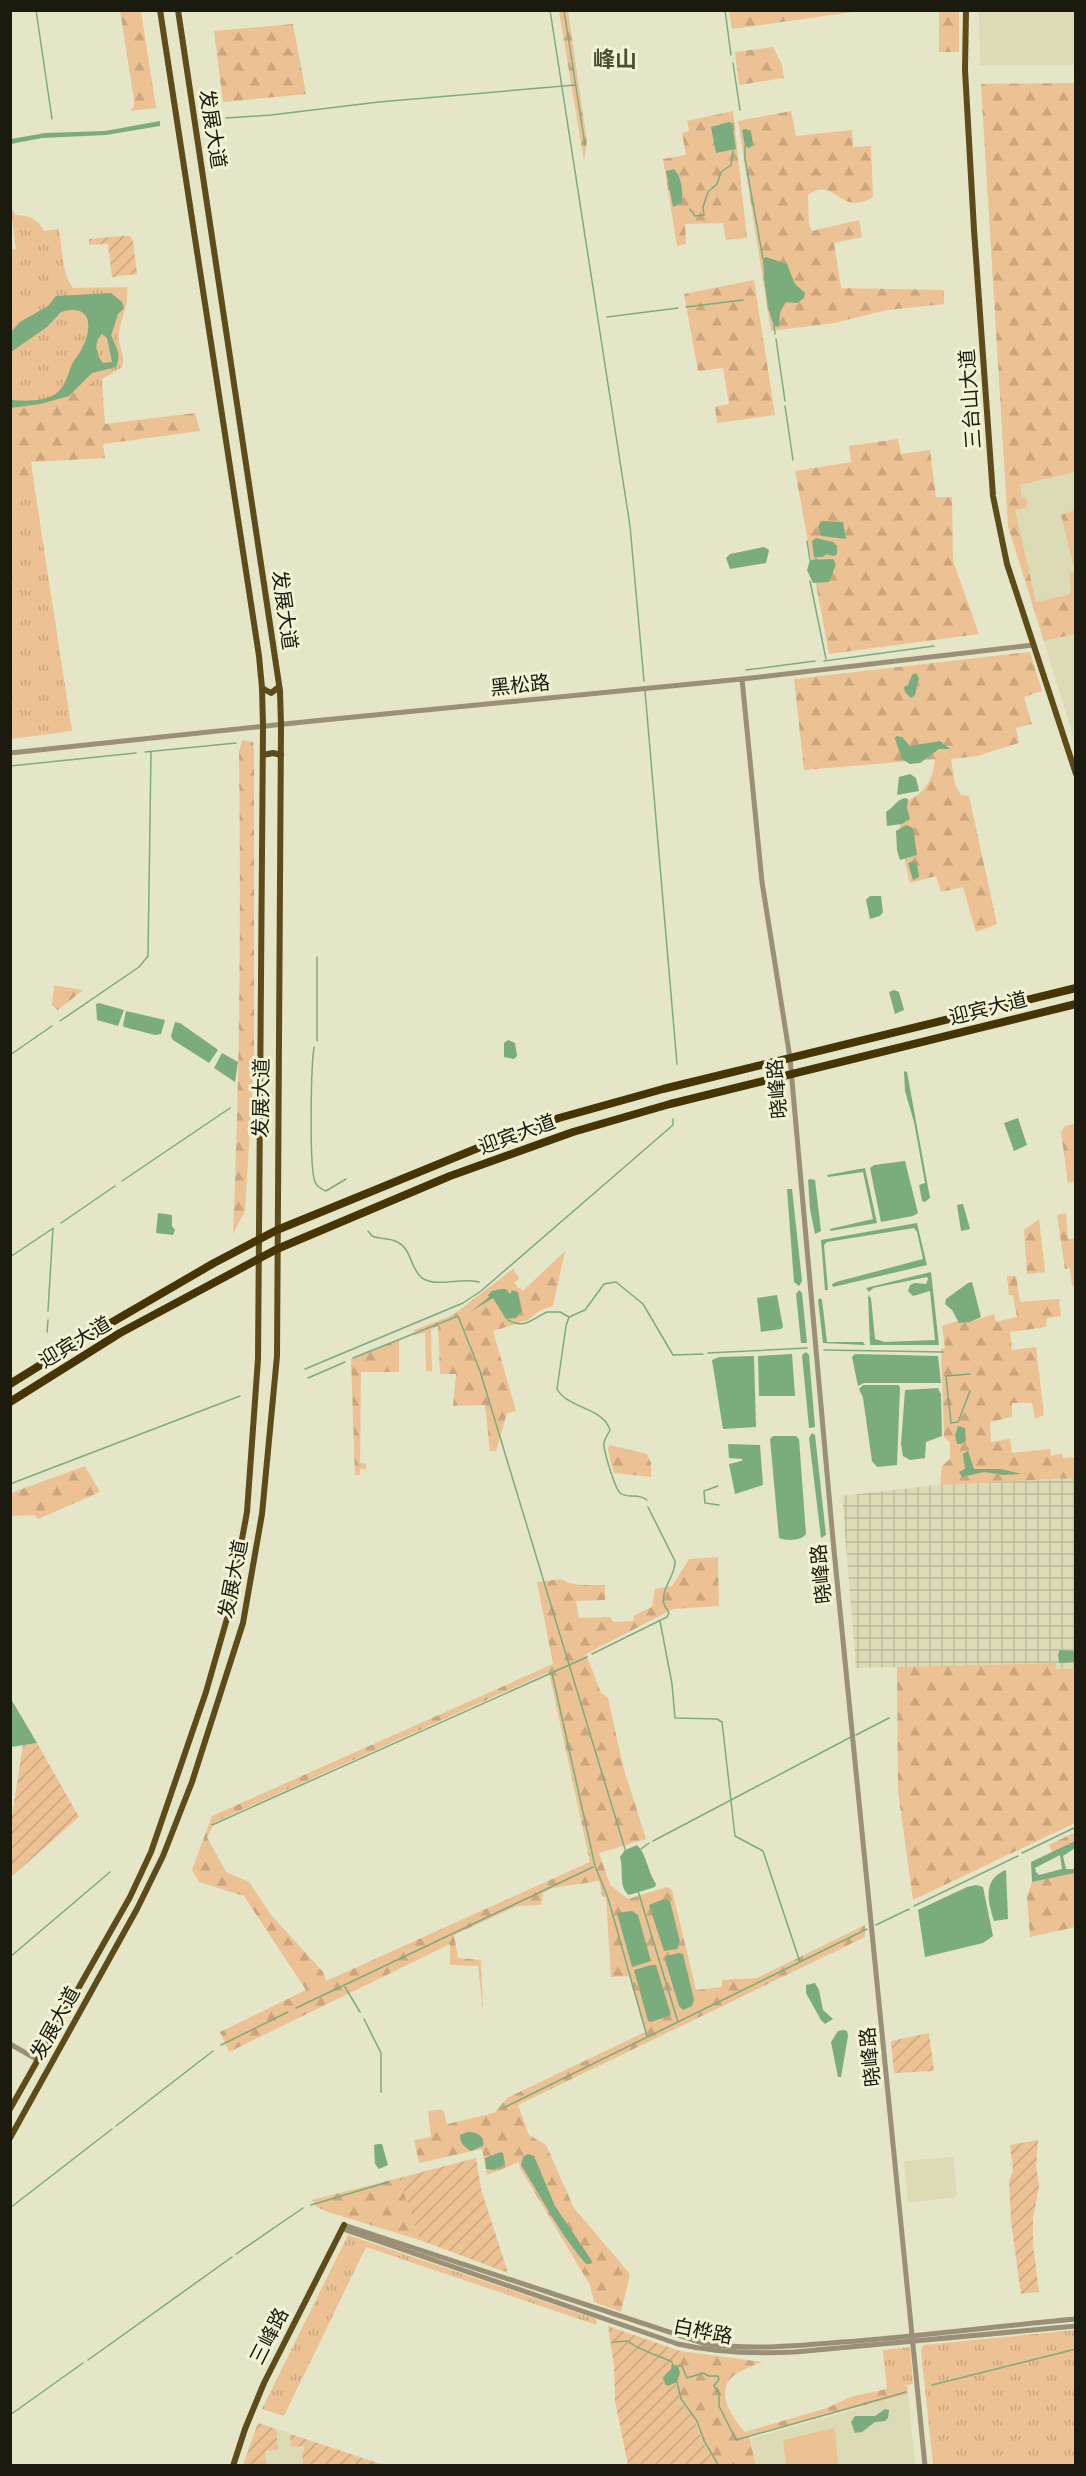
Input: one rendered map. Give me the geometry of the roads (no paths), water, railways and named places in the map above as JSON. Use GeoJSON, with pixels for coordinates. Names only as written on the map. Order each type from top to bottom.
{"type":"FeatureCollection","features":[{"type":"Feature","properties":{"kind":"highway","name":"迎宾大道"},"geometry":{"type":"LineString","coordinates":[[10,1384],[71,1346],[277,1230],[500,1139],[559,1118],[663,1089],[1076,988]]}},
{"type":"Feature","properties":{"kind":"highway","name":"迎宾大道"},"geometry":{"type":"LineString","coordinates":[[10,1402],[120,1334],[260,1258],[450,1176],[573,1132],[670,1104],[1076,1004]]}},
{"type":"Feature","properties":{"kind":"main road","name":"发展大道"},"geometry":{"type":"LineString","coordinates":[[10,2109],[130,1897],[151,1852],[203,1703],[225,1626],[247,1512],[258,1376],[262,688],[160,10]]}},
{"type":"Feature","properties":{"kind":"main road","name":"发展大道"},"geometry":{"type":"LineString","coordinates":[[10,2138],[137,1909],[163,1856],[192,1782],[243,1623],[262,1514],[276,1370],[282,725],[279,687],[178,10]]}},
{"type":"Feature","properties":{"kind":"main road","name":"三台山大道"},"geometry":{"type":"LineString","coordinates":[[966,10],[965,70],[993,496],[1007,564],[1076,774]]}},
{"type":"Feature","properties":{"kind":"main road"},"geometry":{"type":"LineString","coordinates":[[262,688],[271,693],[279,687]]}},
{"type":"Feature","properties":{"kind":"main road"},"geometry":{"type":"LineString","coordinates":[[263,755],[273,753],[281,755]]}},
{"type":"Feature","properties":{"kind":"main road","name":"三峰路"},"geometry":{"type":"LineString","coordinates":[[233,2466],[264,2383],[343,2227]]}},
{"type":"Feature","properties":{"kind":"street","name":"黑松路"},"geometry":{"type":"LineString","coordinates":[[10,753],[742,680],[1033,645]]}},
{"type":"Feature","properties":{"kind":"street","name":"晓峰路"},"geometry":{"type":"LineString","coordinates":[[742,680],[762,882],[790,1058],[832,1540],[925,2466]]}},
{"type":"Feature","properties":{"kind":"street"},"geometry":{"type":"LineString","coordinates":[[10,2044],[38,2060]]}},
{"type":"Feature","properties":{"kind":"street","name":"白桦路"},"geometry":{"type":"LineString","coordinates":[[343,2227],[706,2344],[766,2348],[1076,2326]]}},
{"type":"Feature","properties":{"kind":"street","name":"白桦路"},"geometry":{"type":"LineString","coordinates":[[913,2339],[1076,2319]]}},
{"type":"Feature","properties":{"kind":"waterway"},"geometry":{"type":"LineString","coordinates":[[36,10],[52,119]]}},
{"type":"Feature","properties":{"kind":"waterway"},"geometry":{"type":"LineString","coordinates":[[550,10],[630,526],[644,681]]}},
{"type":"Feature","properties":{"kind":"waterway"},"geometry":{"type":"LineString","coordinates":[[564,10],[585,145]]}},
{"type":"Feature","properties":{"kind":"waterway"},"geometry":{"type":"LineString","coordinates":[[725,10],[731,55]]}},
{"type":"Feature","properties":{"kind":"waterway"},"geometry":{"type":"LineString","coordinates":[[733,63],[740,110]]}},
{"type":"Feature","properties":{"kind":"waterway"},"geometry":{"type":"LineString","coordinates":[[226,118],[575,85]]}},
{"type":"Feature","properties":{"kind":"waterway"},"geometry":{"type":"LineString","coordinates":[[745,146],[745,159],[763,259]]}},
{"type":"Feature","properties":{"kind":"waterway"},"geometry":{"type":"LineString","coordinates":[[690,209],[695,216],[704,215],[703,207],[708,192],[717,184],[721,172],[731,165],[733,151]]}},
{"type":"Feature","properties":{"kind":"waterway"},"geometry":{"type":"LineString","coordinates":[[686,307],[743,300]]}},
{"type":"Feature","properties":{"kind":"waterway"},"geometry":{"type":"LineString","coordinates":[[607,317],[678,308]]}},
{"type":"Feature","properties":{"kind":"waterway"},"geometry":{"type":"LineString","coordinates":[[774,326],[775,334]]}},
{"type":"Feature","properties":{"kind":"waterway"},"geometry":{"type":"LineString","coordinates":[[776,339],[785,401]]}},
{"type":"Feature","properties":{"kind":"waterway"},"geometry":{"type":"LineString","coordinates":[[785,406],[793,460]]}},
{"type":"Feature","properties":{"kind":"waterway"},"geometry":{"type":"LineString","coordinates":[[807,541],[810,560]]}},
{"type":"Feature","properties":{"kind":"waterway"},"geometry":{"type":"LineString","coordinates":[[810,581],[826,659]]}},
{"type":"Feature","properties":{"kind":"waterway"},"geometry":{"type":"LineString","coordinates":[[824,661],[934,646]]}},
{"type":"Feature","properties":{"kind":"waterway"},"geometry":{"type":"LineString","coordinates":[[746,670],[815,661]]}},
{"type":"Feature","properties":{"kind":"waterway"},"geometry":{"type":"LineString","coordinates":[[645,691],[677,1064]]}},
{"type":"Feature","properties":{"kind":"waterway"},"geometry":{"type":"LineString","coordinates":[[145,752],[236,743]]}},
{"type":"Feature","properties":{"kind":"waterway"},"geometry":{"type":"LineString","coordinates":[[60,1021],[139,967],[148,956],[151,752]]}},
{"type":"Feature","properties":{"kind":"waterway"},"geometry":{"type":"LineString","coordinates":[[10,766],[136,753]]}},
{"type":"Feature","properties":{"kind":"waterway"},"geometry":{"type":"LineString","coordinates":[[317,957],[317,1041]]}},
{"type":"Feature","properties":{"kind":"waterway"},"geometry":{"type":"LineString","coordinates":[[10,1055],[52,1026]]}},
{"type":"Feature","properties":{"kind":"waterway"},"geometry":{"type":"LineString","coordinates":[[314,1047],[311,1138],[315,1182],[319,1188],[326,1191],[346,1179]]}},
{"type":"Feature","properties":{"kind":"waterway"},"geometry":{"type":"LineString","coordinates":[[122,1181],[230,1108]]}},
{"type":"Feature","properties":{"kind":"waterway"},"geometry":{"type":"LineString","coordinates":[[305,1369],[463,1303],[481,1291],[673,1125],[673,1119]]}},
{"type":"Feature","properties":{"kind":"waterway"},"geometry":{"type":"LineString","coordinates":[[61,1223],[115,1186]]}},
{"type":"Feature","properties":{"kind":"waterway"},"geometry":{"type":"LineString","coordinates":[[48,1311],[53,1228]]}},
{"type":"Feature","properties":{"kind":"waterway"},"geometry":{"type":"LineString","coordinates":[[10,1257],[52,1229]]}},
{"type":"Feature","properties":{"kind":"waterway"},"geometry":{"type":"LineString","coordinates":[[368,1231],[372,1236],[401,1244],[418,1274],[428,1281],[479,1282]]}},
{"type":"Feature","properties":{"kind":"waterway"},"geometry":{"type":"LineString","coordinates":[[508,1320],[519,1324],[529,1322],[547,1312],[560,1312],[569,1317],[585,1310],[604,1284],[616,1282],[643,1304],[673,1355],[703,1354]]}},
{"type":"Feature","properties":{"kind":"waterway"},"geometry":{"type":"LineString","coordinates":[[353,1358],[458,1316],[480,1371],[625,1849]]}},
{"type":"Feature","properties":{"kind":"waterway"},"geometry":{"type":"LineString","coordinates":[[569,1317],[557,1389],[569,1401],[593,1412],[606,1422],[610,1430],[604,1441],[604,1447],[618,1490],[623,1495],[647,1500]]}},
{"type":"Feature","properties":{"kind":"waterway"},"geometry":{"type":"LineString","coordinates":[[47,1332],[48,1320]]}},
{"type":"Feature","properties":{"kind":"waterway"},"geometry":{"type":"LineString","coordinates":[[708,1353],[807,1348]]}},
{"type":"Feature","properties":{"kind":"waterway"},"geometry":{"type":"LineString","coordinates":[[824,1350],[943,1352]]}},
{"type":"Feature","properties":{"kind":"waterway"},"geometry":{"type":"LineString","coordinates":[[308,1378],[345,1362]]}},
{"type":"Feature","properties":{"kind":"waterway"},"geometry":{"type":"LineString","coordinates":[[970,1374],[946,1376],[951,1423],[958,1422],[970,1391]]}},
{"type":"Feature","properties":{"kind":"waterway"},"geometry":{"type":"LineString","coordinates":[[10,1484],[240,1396]]}},
{"type":"Feature","properties":{"kind":"waterway"},"geometry":{"type":"LineString","coordinates":[[718,1486],[704,1491],[705,1503],[719,1505]]}},
{"type":"Feature","properties":{"kind":"waterway"},"geometry":{"type":"LineString","coordinates":[[592,1654],[667,1617],[669,1613],[663,1599],[675,1561],[648,1507]]}},
{"type":"Feature","properties":{"kind":"waterway"},"geometry":{"type":"LineString","coordinates":[[660,1621],[672,1684],[675,1718],[717,1719],[722,1722],[735,1836],[763,1851],[800,1962]]}},
{"type":"Feature","properties":{"kind":"waterway"},"geometry":{"type":"LineString","coordinates":[[212,1825],[587,1657]]}},
{"type":"Feature","properties":{"kind":"waterway"},"geometry":{"type":"LineString","coordinates":[[552,1673],[595,1866],[608,1898],[647,2036]]}},
{"type":"Feature","properties":{"kind":"waterway"},"geometry":{"type":"LineString","coordinates":[[856,1735],[889,1718]]}},
{"type":"Feature","properties":{"kind":"waterway"},"geometry":{"type":"LineString","coordinates":[[653,1841],[851,1737]]}},
{"type":"Feature","properties":{"kind":"waterway"},"geometry":{"type":"LineString","coordinates":[[1022,1853],[1076,1827]]}},
{"type":"Feature","properties":{"kind":"waterway"},"geometry":{"type":"LineString","coordinates":[[641,1849],[649,1843]]}},
{"type":"Feature","properties":{"kind":"waterway"},"geometry":{"type":"LineString","coordinates":[[914,1906],[1018,1856]]}},
{"type":"Feature","properties":{"kind":"waterway"},"geometry":{"type":"LineString","coordinates":[[296,2008],[593,1867]]}},
{"type":"Feature","properties":{"kind":"waterway"},"geometry":{"type":"LineString","coordinates":[[10,1957],[110,1872]]}},
{"type":"Feature","properties":{"kind":"waterway"},"geometry":{"type":"LineString","coordinates":[[638,1891],[678,2022]]}},
{"type":"Feature","properties":{"kind":"waterway"},"geometry":{"type":"LineString","coordinates":[[876,1925],[909,1909]]}},
{"type":"Feature","properties":{"kind":"waterway"},"geometry":{"type":"LineString","coordinates":[[503,2108],[867,1929]]}},
{"type":"Feature","properties":{"kind":"waterway"},"geometry":{"type":"LineString","coordinates":[[345,1987],[360,2012]]}},
{"type":"Feature","properties":{"kind":"waterway"},"geometry":{"type":"LineString","coordinates":[[221,2045],[288,2012]]}},
{"type":"Feature","properties":{"kind":"waterway"},"geometry":{"type":"LineString","coordinates":[[364,2019],[381,2053],[381,2092]]}},
{"type":"Feature","properties":{"kind":"waterway"},"geometry":{"type":"LineString","coordinates":[[116,2126],[213,2051]]}},
{"type":"Feature","properties":{"kind":"waterway"},"geometry":{"type":"LineString","coordinates":[[10,2208],[112,2129]]}},
{"type":"Feature","properties":{"kind":"waterway"},"geometry":{"type":"LineString","coordinates":[[311,2205],[388,2182]]}},
{"type":"Feature","properties":{"kind":"waterway"},"geometry":{"type":"LineString","coordinates":[[236,2254],[303,2208]]}},
{"type":"Feature","properties":{"kind":"waterway"},"geometry":{"type":"LineString","coordinates":[[88,2360],[232,2257]]}},
{"type":"Feature","properties":{"kind":"waterway"},"geometry":{"type":"LineString","coordinates":[[613,2342],[628,2341],[642,2350],[672,2362]]}},
{"type":"Feature","properties":{"kind":"waterway"},"geometry":{"type":"LineString","coordinates":[[932,2385],[1076,2349]]}},
{"type":"Feature","properties":{"kind":"waterway"},"geometry":{"type":"LineString","coordinates":[[10,2415],[83,2363]]}},
{"type":"Feature","properties":{"kind":"waterway"},"geometry":{"type":"LineString","coordinates":[[674,2366],[682,2366],[687,2378],[703,2373],[718,2376],[719,2379],[714,2386],[719,2393],[719,2406],[736,2440],[906,2392]]}},
{"type":"Feature","properties":{"kind":"waterway"},"geometry":{"type":"LineString","coordinates":[[677,2382],[681,2399],[697,2421],[704,2441],[719,2466]]}},
{"type":"Feature","properties":{"kind":"district","name":"峰山"},"geometry":{"type":"Point","coordinates":[615,59]}}]}
